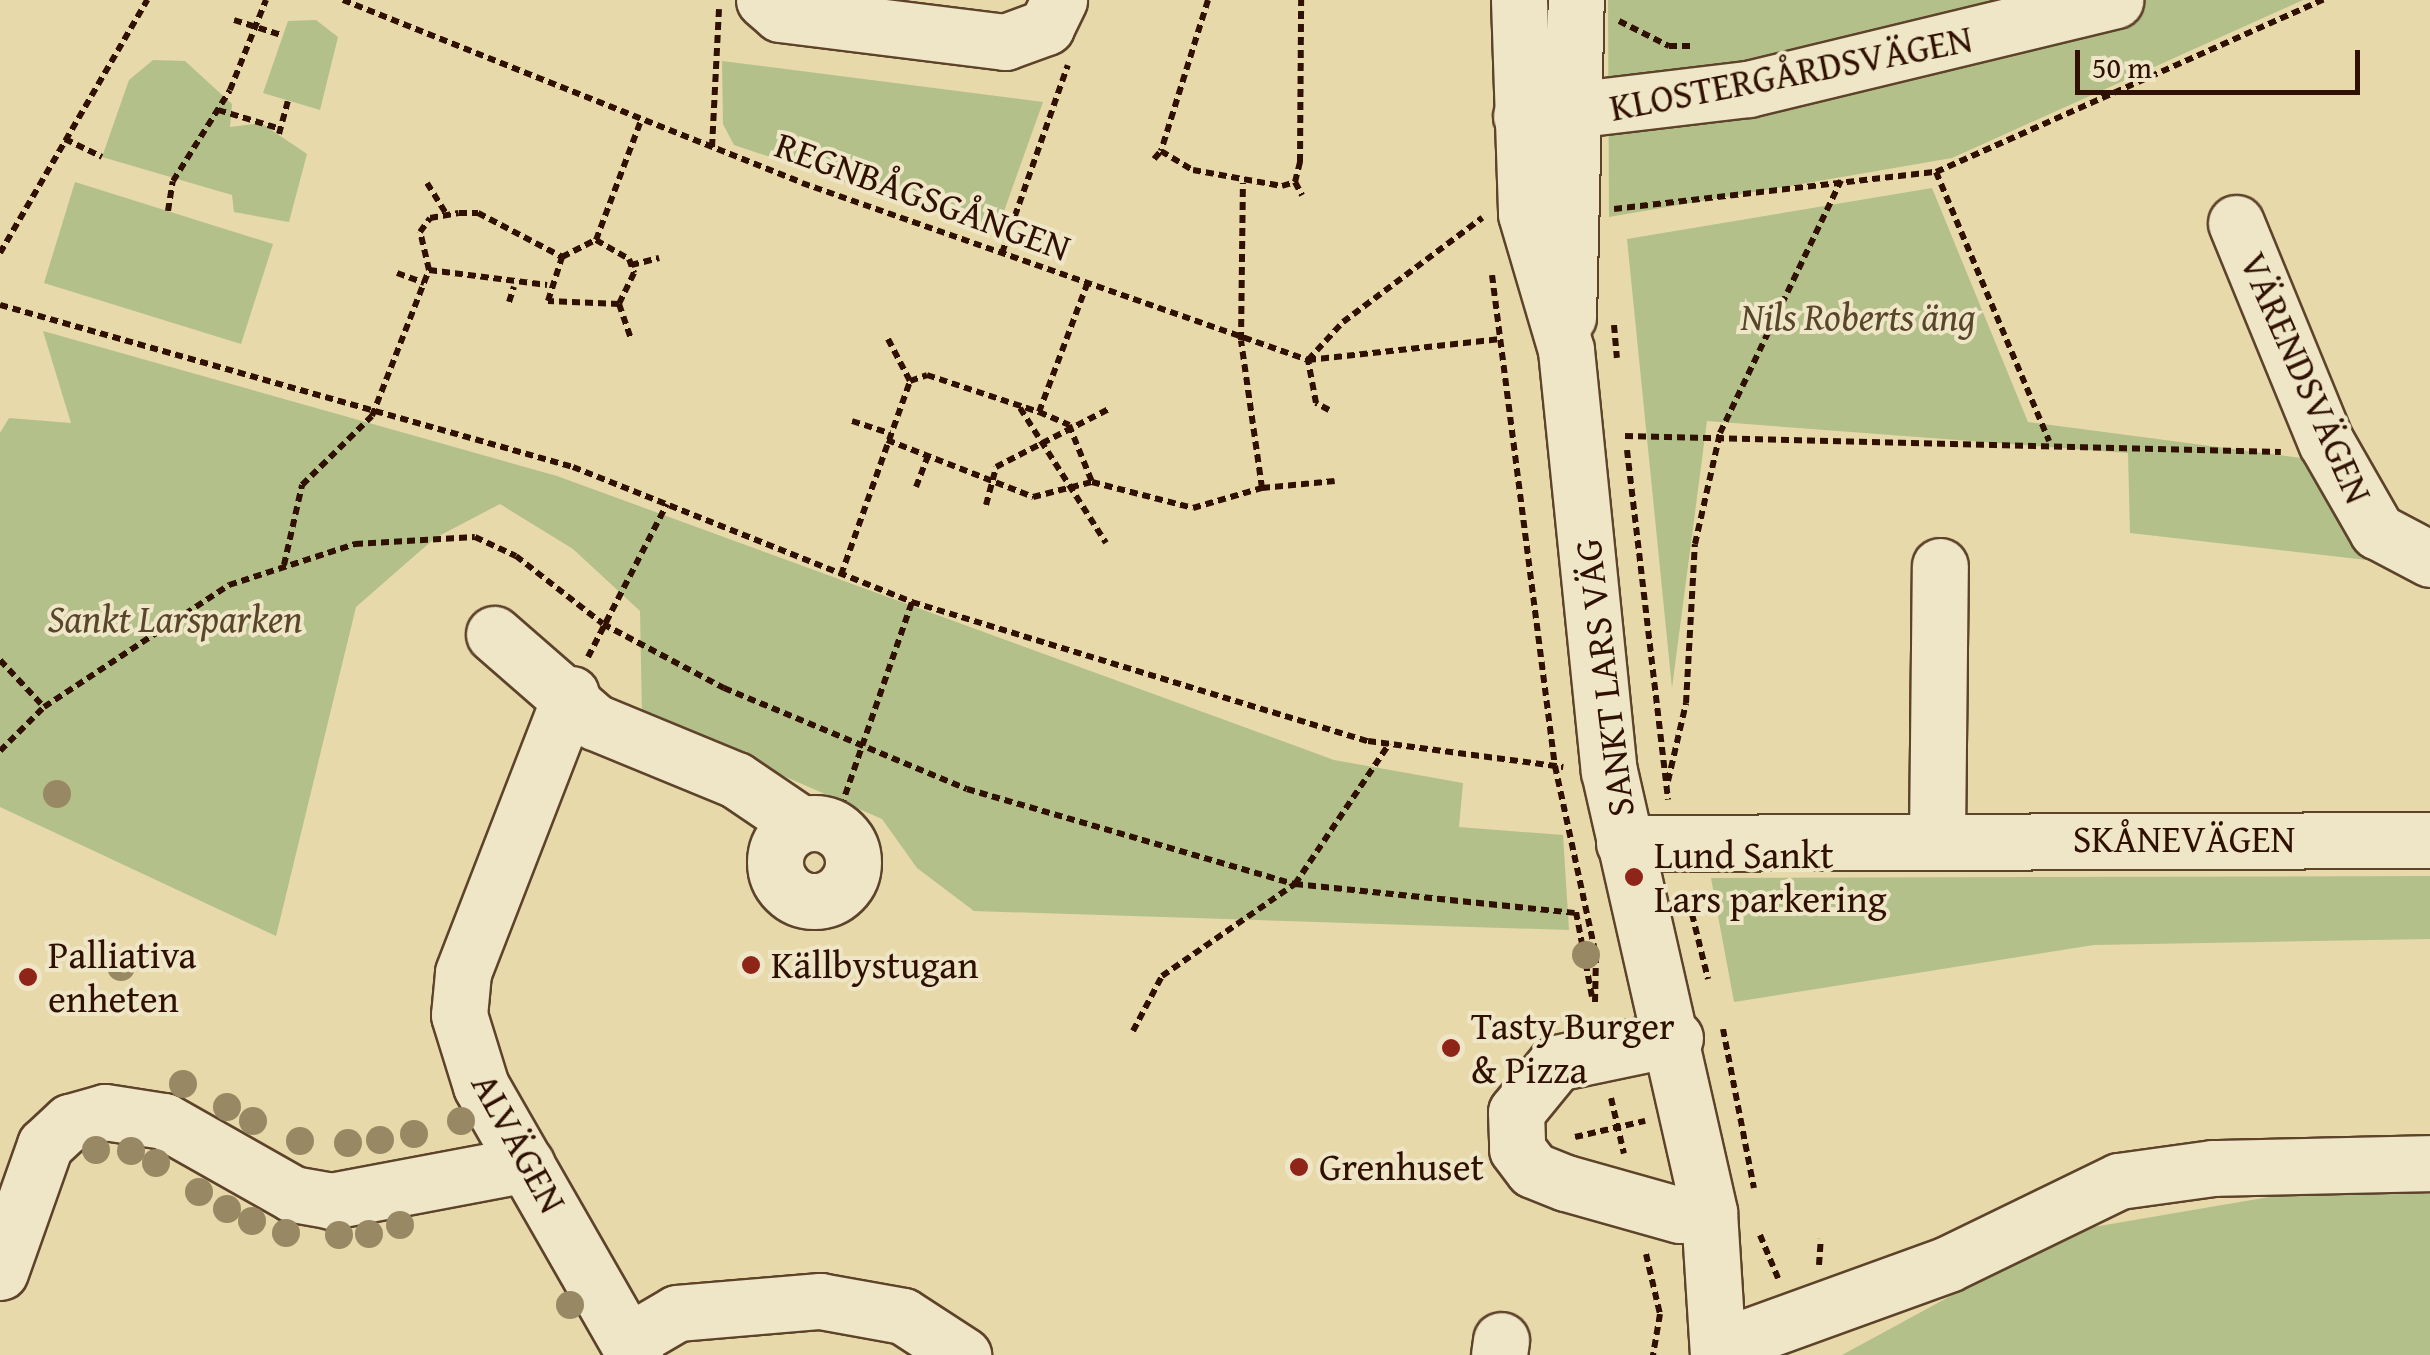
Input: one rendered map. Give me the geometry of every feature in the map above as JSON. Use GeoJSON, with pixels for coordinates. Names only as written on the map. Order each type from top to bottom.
{"type":"FeatureCollection","features":[{"type":"Feature","properties":{"kind":"street"},"geometry":{"type":"LineString","coordinates":[[764,0],[780,14],[1005,42],[1046,27],[1059,0]]}},
{"type":"Feature","properties":{"kind":"street","name":"SANKT LARS VÄG"},"geometry":{"type":"LineString","coordinates":[[1519,0],[1526,214],[1566,350]]}},
{"type":"Feature","properties":{"kind":"street","name":"KLOSTERGÅRDSVÄGEN"},"geometry":{"type":"LineString","coordinates":[[1521,116],[1748,88],[2116,0]]}},
{"type":"Feature","properties":{"kind":"street","name":"SANKT LARS VÄG"},"geometry":{"type":"LineString","coordinates":[[1576,9],[1576,112],[1566,350],[1624,843],[1697,1028],[1741,1210],[1722,1352]]}},
{"type":"Feature","properties":{"kind":"street","name":"VÄRENDSVÄGEN"},"geometry":{"type":"LineString","coordinates":[[2236,224],[2326,442],[2376,531],[2430,559]]}},
{"type":"Feature","properties":{"kind":"street"},"geometry":{"type":"LineString","coordinates":[[1937,839],[1940,566]]}},
{"type":"Feature","properties":{"kind":"street"},"geometry":{"type":"LineString","coordinates":[[494,634],[571,694],[595,722],[736,780],[816,825]]}},
{"type":"Feature","properties":{"kind":"street","name":"ALVÄGEN"},"geometry":{"type":"LineString","coordinates":[[571,694],[463,973],[459,1014],[481,1086],[633,1347]]}},
{"type":"Feature","properties":{"kind":"street","name":"SKÅNEVÄGEN"},"geometry":{"type":"LineString","coordinates":[[1624,843],[2430,840]]}},
{"type":"Feature","properties":{"kind":"street"},"geometry":{"type":"LineString","coordinates":[[1697,1028],[1556,1063],[1516,1112],[1517,1149],[1533,1170],[1566,1184],[1680,1215],[1741,1210]]}},
{"type":"Feature","properties":{"kind":"street"},"geometry":{"type":"LineString","coordinates":[[0,1272],[46,1144],[70,1122],[104,1112],[164,1120],[292,1194],[332,1201],[527,1164]]}},
{"type":"Feature","properties":{"kind":"street"},"geometry":{"type":"LineString","coordinates":[[1722,1352],[1806,1322],[2119,1181],[2213,1168],[2430,1163]]}},
{"type":"Feature","properties":{"kind":"street"},"geometry":{"type":"LineString","coordinates":[[633,1347],[678,1313],[820,1301],[903,1316],[963,1355]]}},
{"type":"Feature","properties":{"kind":"path"},"geometry":{"type":"LineString","coordinates":[[0,253],[146,0]]}},
{"type":"Feature","properties":{"kind":"path"},"geometry":{"type":"LineString","coordinates":[[168,211],[173,180],[218,110],[266,0]]}},
{"type":"Feature","properties":{"kind":"path","name":"REGNBÅGSGÅNGEN"},"geometry":{"type":"LineString","coordinates":[[344,0],[712,147],[1241,340],[1308,360],[1501,339]]}},
{"type":"Feature","properties":{"kind":"path"},"geometry":{"type":"LineString","coordinates":[[712,147],[720,0]]}},
{"type":"Feature","properties":{"kind":"path"},"geometry":{"type":"LineString","coordinates":[[1154,160],[1161,151],[1208,0]]}},
{"type":"Feature","properties":{"kind":"path"},"geometry":{"type":"LineString","coordinates":[[1301,0],[1296,182],[1302,195]]}},
{"type":"Feature","properties":{"kind":"path"},"geometry":{"type":"LineString","coordinates":[[1604,222],[1603,210],[1936,172],[2324,0]]}},
{"type":"Feature","properties":{"kind":"path"},"geometry":{"type":"LineString","coordinates":[[1576,9],[1616,20],[1669,46],[1708,44]]}},
{"type":"Feature","properties":{"kind":"path"},"geometry":{"type":"LineString","coordinates":[[234,20],[282,35]]}},
{"type":"Feature","properties":{"kind":"path"},"geometry":{"type":"LineString","coordinates":[[1002,253],[1071,58]]}},
{"type":"Feature","properties":{"kind":"path"},"geometry":{"type":"LineString","coordinates":[[218,110],[280,131],[288,101]]}},
{"type":"Feature","properties":{"kind":"path"},"geometry":{"type":"LineString","coordinates":[[619,304],[548,301],[547,285],[562,257],[596,240],[640,120]]}},
{"type":"Feature","properties":{"kind":"path"},"geometry":{"type":"LineString","coordinates":[[65,139],[102,157]]}},
{"type":"Feature","properties":{"kind":"path"},"geometry":{"type":"LineString","coordinates":[[1161,151],[1242,183],[1296,182]]}},
{"type":"Feature","properties":{"kind":"path"},"geometry":{"type":"LineString","coordinates":[[1936,172],[2049,441]]}},
{"type":"Feature","properties":{"kind":"path"},"geometry":{"type":"LineString","coordinates":[[1623,416],[1666,787],[1686,703],[1695,544],[1720,434],[1840,181]]}},
{"type":"Feature","properties":{"kind":"path"},"geometry":{"type":"LineString","coordinates":[[427,183],[447,215]]}},
{"type":"Feature","properties":{"kind":"path"},"geometry":{"type":"LineString","coordinates":[[1242,183],[1241,340],[1262,488]]}},
{"type":"Feature","properties":{"kind":"path"},"geometry":{"type":"LineString","coordinates":[[1483,199],[1487,234]]}},
{"type":"Feature","properties":{"kind":"path"},"geometry":{"type":"LineString","coordinates":[[284,566],[302,485],[372,416],[429,270],[420,232],[447,215],[478,213],[562,257]]}},
{"type":"Feature","properties":{"kind":"path"},"geometry":{"type":"LineString","coordinates":[[1329,410],[1316,403],[1308,360],[1343,322],[1484,217]]}},
{"type":"Feature","properties":{"kind":"path"},"geometry":{"type":"LineString","coordinates":[[596,240],[631,266]]}},
{"type":"Feature","properties":{"kind":"path"},"geometry":{"type":"LineString","coordinates":[[631,266],[659,258]]}},
{"type":"Feature","properties":{"kind":"path"},"geometry":{"type":"LineString","coordinates":[[631,266],[619,304],[631,339]]}},
{"type":"Feature","properties":{"kind":"path"},"geometry":{"type":"LineString","coordinates":[[1491,269],[1555,766],[1580,904],[1596,955],[1594,1004],[1576,913],[1580,904]]}},
{"type":"Feature","properties":{"kind":"path"},"geometry":{"type":"LineString","coordinates":[[429,270],[514,287],[547,285]]}},
{"type":"Feature","properties":{"kind":"path"},"geometry":{"type":"LineString","coordinates":[[397,273],[424,284]]}},
{"type":"Feature","properties":{"kind":"path"},"geometry":{"type":"LineString","coordinates":[[1039,412],[1087,284]]}},
{"type":"Feature","properties":{"kind":"path"},"geometry":{"type":"LineString","coordinates":[[509,302],[514,287]]}},
{"type":"Feature","properties":{"kind":"path"},"geometry":{"type":"LineString","coordinates":[[0,305],[372,416],[494,442],[667,504],[912,602],[1389,744],[1555,766]]}},
{"type":"Feature","properties":{"kind":"path"},"geometry":{"type":"LineString","coordinates":[[1614,319],[1619,377]]}},
{"type":"Feature","properties":{"kind":"path"},"geometry":{"type":"LineString","coordinates":[[841,575],[910,381],[888,338]]}},
{"type":"Feature","properties":{"kind":"path"},"geometry":{"type":"LineString","coordinates":[[910,381],[926,375],[1069,425],[1092,482]]}},
{"type":"Feature","properties":{"kind":"path"},"geometry":{"type":"LineString","coordinates":[[1020,407],[1106,542]]}},
{"type":"Feature","properties":{"kind":"path"},"geometry":{"type":"LineString","coordinates":[[986,505],[992,479],[1041,440],[1111,408]]}},
{"type":"Feature","properties":{"kind":"path"},"geometry":{"type":"LineString","coordinates":[[852,421],[1033,497],[1092,482],[1193,508],[1262,488],[1335,481]]}},
{"type":"Feature","properties":{"kind":"path"},"geometry":{"type":"LineString","coordinates":[[1625,436],[1720,434],[2049,441],[2262,453],[2326,442]]}},
{"type":"Feature","properties":{"kind":"path"},"geometry":{"type":"LineString","coordinates":[[916,487],[928,455]]}},
{"type":"Feature","properties":{"kind":"path"},"geometry":{"type":"LineString","coordinates":[[571,694],[603,624],[667,504]]}},
{"type":"Feature","properties":{"kind":"path"},"geometry":{"type":"LineString","coordinates":[[0,751],[44,707],[182,608],[284,566],[355,544],[475,537],[516,556],[603,624],[866,752],[1132,843],[1295,884],[1576,913]]}},
{"type":"Feature","properties":{"kind":"path"},"geometry":{"type":"LineString","coordinates":[[816,825],[866,752],[912,602]]}},
{"type":"Feature","properties":{"kind":"path"},"geometry":{"type":"LineString","coordinates":[[0,660],[44,707]]}},
{"type":"Feature","properties":{"kind":"path"},"geometry":{"type":"LineString","coordinates":[[1133,1030],[1162,976],[1295,884],[1389,744]]}},
{"type":"Feature","properties":{"kind":"path"},"geometry":{"type":"LineString","coordinates":[[1688,905],[1710,989]]}},
{"type":"Feature","properties":{"kind":"path"},"geometry":{"type":"LineString","coordinates":[[1697,1028],[1741,1210],[1772,1272],[1801,1302],[1806,1322]]}},
{"type":"Feature","properties":{"kind":"path"},"geometry":{"type":"LineString","coordinates":[[1517,1149],[1714,1107]]}},
{"type":"Feature","properties":{"kind":"green space"},"geometry":{"type":"Polygon","coordinates":[[[1608,0],[2303,0],[1952,158],[1609,217],[1608,0]]]}},
{"type":"Feature","properties":{"kind":"green space"},"geometry":{"type":"Polygon","coordinates":[[[316,20],[338,37],[320,110],[263,93],[288,21],[316,20]]]}},
{"type":"Feature","properties":{"kind":"green space"},"geometry":{"type":"Polygon","coordinates":[[[153,60],[185,61],[232,104],[230,127],[261,123],[307,154],[289,222],[234,212],[232,195],[102,157],[129,80],[153,60]]]}},
{"type":"Feature","properties":{"kind":"green space"},"geometry":{"type":"Polygon","coordinates":[[[722,61],[1043,102],[998,228],[989,230],[734,145],[723,124],[722,61]]]}},
{"type":"Feature","properties":{"kind":"green space"},"geometry":{"type":"Polygon","coordinates":[[[75,182],[273,244],[241,344],[44,283],[75,182]]]}},
{"type":"Feature","properties":{"kind":"green space","name":"Nils Roberts äng"},"geometry":{"type":"Polygon","coordinates":[[[1932,188],[2028,422],[2317,460],[2410,565],[2130,533],[2128,453],[1707,421],[1672,688],[1627,239],[1932,188]]]}},
{"type":"Feature","properties":{"kind":"green space","name":"Sankt Larsparken"},"geometry":{"type":"Polygon","coordinates":[[[43,331],[557,476],[1334,760],[1463,783],[1459,827],[1563,835],[1569,930],[974,911],[917,868],[882,819],[642,714],[640,611],[573,549],[500,504],[435,538],[356,607],[276,936],[0,807],[0,433],[9,418],[71,423],[43,331]]]}},
{"type":"Feature","properties":{"kind":"green space"},"geometry":{"type":"Polygon","coordinates":[[[2430,876],[2430,939],[2094,945],[1734,1002],[1711,878],[2430,876]]]}},
{"type":"Feature","properties":{"kind":"green space"},"geometry":{"type":"Polygon","coordinates":[[[2430,1185],[2430,1355],[1842,1355],[2070,1231],[2322,1188],[2430,1185]]]}},
{"type":"Feature","properties":{"kind":"place","name":"Lund Sankt Lars parkering"},"geometry":{"type":"Point","coordinates":[1634,877]}},
{"type":"Feature","properties":{"kind":"place","name":"Källbystugan"},"geometry":{"type":"Point","coordinates":[751,965]}},
{"type":"Feature","properties":{"kind":"place","name":"Palliativa enheten"},"geometry":{"type":"Point","coordinates":[28,977]}},
{"type":"Feature","properties":{"kind":"place","name":"Tasty Burger & Pizza"},"geometry":{"type":"Point","coordinates":[1451,1048]}},
{"type":"Feature","properties":{"kind":"place","name":"Grenhuset"},"geometry":{"type":"Point","coordinates":[1299,1167]}}]}
